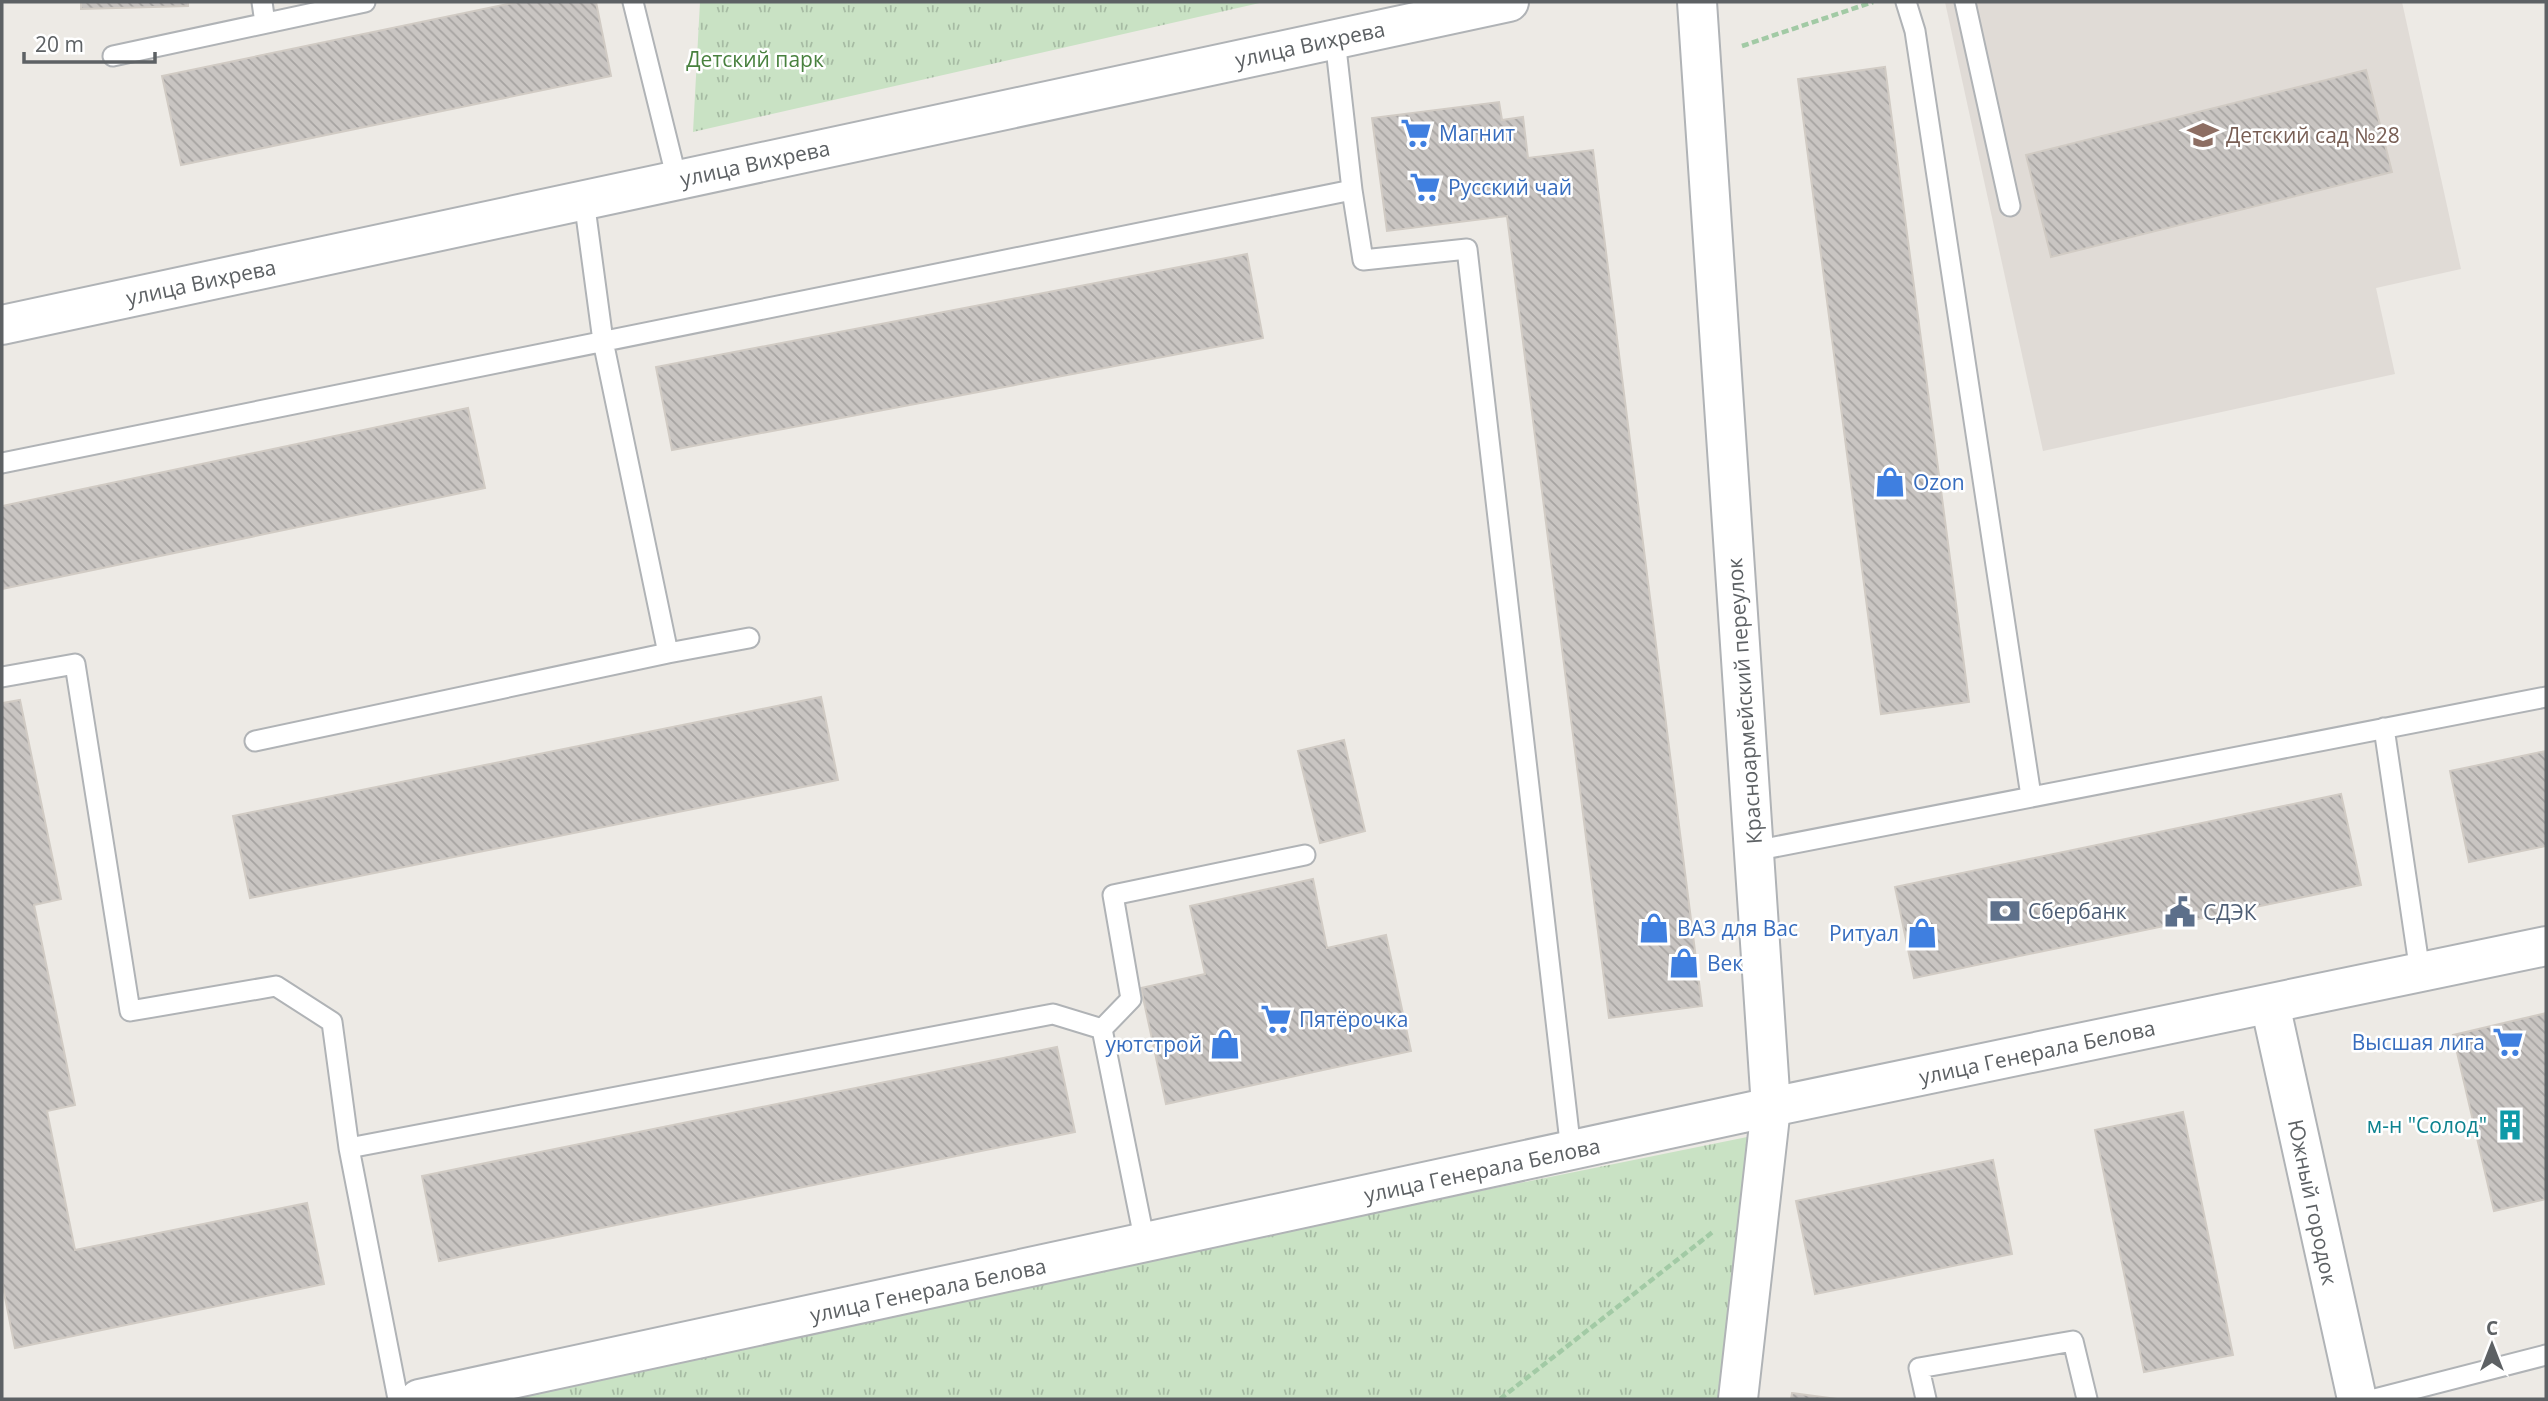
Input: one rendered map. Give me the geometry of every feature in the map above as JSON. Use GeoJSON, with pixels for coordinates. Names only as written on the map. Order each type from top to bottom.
{"type":"FeatureCollection","features":[{"type":"Feature","properties":{"kind":"street","name":"улица Вихрева"},"geometry":{"type":"LineString","coordinates":[[2,325],[1509,2]]}},
{"type":"Feature","properties":{"kind":"street","name":"Красноармейский переулок"},"geometry":{"type":"LineString","coordinates":[[1697,2],[1771,1107],[1738,1399]]}},
{"type":"Feature","properties":{"kind":"street","name":"улица Генерала Белова"},"geometry":{"type":"LineString","coordinates":[[419,1399],[1771,1107],[2546,946]]}},
{"type":"Feature","properties":{"kind":"street","name":"Южный городок"},"geometry":{"type":"LineString","coordinates":[[2270,1004],[2357,1399]]}},
{"type":"Feature","properties":{"kind":"lane"},"geometry":{"type":"LineString","coordinates":[[262,2],[265,23]]}},
{"type":"Feature","properties":{"kind":"lane"},"geometry":{"type":"LineString","coordinates":[[113,56],[365,2]]}},
{"type":"Feature","properties":{"kind":"lane"},"geometry":{"type":"LineString","coordinates":[[633,2],[677,180]]}},
{"type":"Feature","properties":{"kind":"lane"},"geometry":{"type":"LineString","coordinates":[[1906,2],[1915,32],[2031,796]]}},
{"type":"Feature","properties":{"kind":"lane"},"geometry":{"type":"LineString","coordinates":[[1965,2],[2010,206]]}},
{"type":"Feature","properties":{"kind":"lane"},"geometry":{"type":"LineString","coordinates":[[1335,39],[1352,190],[1363,260],[1467,248],[1572,1151]]}},
{"type":"Feature","properties":{"kind":"lane"},"geometry":{"type":"LineString","coordinates":[[2,463],[1352,190]]}},
{"type":"Feature","properties":{"kind":"lane"},"geometry":{"type":"LineString","coordinates":[[584,200],[603,341],[668,653]]}},
{"type":"Feature","properties":{"kind":"lane"},"geometry":{"type":"LineString","coordinates":[[255,741],[749,638]]}},
{"type":"Feature","properties":{"kind":"lane"},"geometry":{"type":"LineString","coordinates":[[2,677],[75,664],[130,1011],[276,986],[332,1022],[349,1148],[398,1399]]}},
{"type":"Feature","properties":{"kind":"lane"},"geometry":{"type":"LineString","coordinates":[[1754,851],[2546,697]]}},
{"type":"Feature","properties":{"kind":"lane"},"geometry":{"type":"LineString","coordinates":[[2384,727],[2420,972]]}},
{"type":"Feature","properties":{"kind":"lane"},"geometry":{"type":"LineString","coordinates":[[1102,1029],[1130,999],[1113,895],[1305,855]]}},
{"type":"Feature","properties":{"kind":"lane"},"geometry":{"type":"LineString","coordinates":[[349,1148],[1053,1014],[1102,1029]]}},
{"type":"Feature","properties":{"kind":"lane"},"geometry":{"type":"LineString","coordinates":[[1102,1029],[1145,1243]]}},
{"type":"Feature","properties":{"kind":"lane"},"geometry":{"type":"LineString","coordinates":[[1926,1399],[1919,1368],[2073,1341],[2087,1399]]}},
{"type":"Feature","properties":{"kind":"lane"},"geometry":{"type":"LineString","coordinates":[[2375,1399],[2546,1355]]}},
{"type":"Feature","properties":{"kind":"path"},"geometry":{"type":"LineString","coordinates":[[1701,60],[1874,2]]}},
{"type":"Feature","properties":{"kind":"path"},"geometry":{"type":"LineString","coordinates":[[1500,1399],[1762,1193]]}},
{"type":"Feature","properties":{"kind":"shaded area","name":"Детский сад №28"},"geometry":{"type":"Polygon","coordinates":[[[1945,2],[2402,2],[2461,269],[2376,288],[2395,374],[2043,451],[1945,2]]]}},
{"type":"Feature","properties":{"kind":"green space","name":"Детский парк"},"geometry":{"type":"Polygon","coordinates":[[[700,2],[1264,2],[693,132],[700,2]]]}},
{"type":"Feature","properties":{"kind":"green space"},"geometry":{"type":"Polygon","coordinates":[[[1757,1135],[1722,1399],[456,1399],[1757,1135]]]}},
{"type":"Feature","properties":{"kind":"building"},"geometry":{"type":"Polygon","coordinates":[[[81,2],[188,2],[188,6],[81,9],[81,2]]]}},
{"type":"Feature","properties":{"kind":"building"},"geometry":{"type":"Polygon","coordinates":[[[517,2],[596,2],[611,76],[181,165],[162,76],[517,2]]]}},
{"type":"Feature","properties":{"kind":"building"},"geometry":{"type":"Polygon","coordinates":[[[1885,67],[1969,702],[1881,714],[1798,79],[1885,67]]]}},
{"type":"Feature","properties":{"kind":"building"},"geometry":{"type":"Polygon","coordinates":[[[2366,70],[2392,172],[2051,257],[2026,155],[2366,70]]]}},
{"type":"Feature","properties":{"kind":"building"},"geometry":{"type":"Polygon","coordinates":[[[1499,102],[1502,120],[1523,117],[1528,158],[1593,150],[1702,1006],[1609,1018],[1507,216],[1387,231],[1372,118],[1499,102]]]}},
{"type":"Feature","properties":{"kind":"building"},"geometry":{"type":"Polygon","coordinates":[[[1247,254],[1263,338],[672,450],[656,367],[1247,254]]]}},
{"type":"Feature","properties":{"kind":"building"},"geometry":{"type":"Polygon","coordinates":[[[468,408],[485,488],[2,589],[2,506],[468,408]]]}},
{"type":"Feature","properties":{"kind":"building"},"geometry":{"type":"Polygon","coordinates":[[[821,697],[838,780],[250,898],[233,816],[821,697]]]}},
{"type":"Feature","properties":{"kind":"building"},"geometry":{"type":"Polygon","coordinates":[[[20,700],[61,899],[34,905],[75,1105],[47,1111],[75,1250],[307,1203],[324,1284],[15,1348],[2,1282],[2,703],[20,700]]]}},
{"type":"Feature","properties":{"kind":"building"},"geometry":{"type":"Polygon","coordinates":[[[1344,740],[1365,831],[1320,843],[1298,751],[1344,740]]]}},
{"type":"Feature","properties":{"kind":"building"},"geometry":{"type":"Polygon","coordinates":[[[2546,751],[2546,846],[2469,862],[2450,771],[2546,751]]]}},
{"type":"Feature","properties":{"kind":"building"},"geometry":{"type":"Polygon","coordinates":[[[2341,794],[2361,885],[1914,978],[1895,887],[2341,794]]]}},
{"type":"Feature","properties":{"kind":"building","name":"Пятёрочка"},"geometry":{"type":"Polygon","coordinates":[[[1313,879],[1327,948],[1386,935],[1411,1051],[1166,1104],[1141,988],[1205,974],[1190,906],[1313,879]]]}},
{"type":"Feature","properties":{"kind":"building","name":"м-н \"Солод\""},"geometry":{"type":"Polygon","coordinates":[[[2546,1013],[2546,1199],[2494,1211],[2453,1035],[2546,1013]]]}},
{"type":"Feature","properties":{"kind":"building"},"geometry":{"type":"Polygon","coordinates":[[[1057,1047],[1075,1132],[439,1261],[422,1176],[1057,1047]]]}},
{"type":"Feature","properties":{"kind":"building"},"geometry":{"type":"Polygon","coordinates":[[[2183,1112],[2233,1355],[2144,1372],[2095,1130],[2183,1112]]]}},
{"type":"Feature","properties":{"kind":"building"},"geometry":{"type":"Polygon","coordinates":[[[1993,1160],[2012,1254],[1815,1294],[1796,1201],[1993,1160]]]}},
{"type":"Feature","properties":{"kind":"building"},"geometry":{"type":"Polygon","coordinates":[[[1792,1393],[1837,1399],[1791,1399],[1792,1393]]]}},
{"type":"Feature","properties":{"kind":"place","name":"Магнит"},"geometry":{"type":"Point","coordinates":[1416,133]}},
{"type":"Feature","properties":{"kind":"place","name":"Детский сад №28"},"geometry":{"type":"Point","coordinates":[2203,135]}},
{"type":"Feature","properties":{"kind":"place","name":"Русский чай"},"geometry":{"type":"Point","coordinates":[1425,187]}},
{"type":"Feature","properties":{"kind":"place","name":"Ozon"},"geometry":{"type":"Point","coordinates":[1890,482]}},
{"type":"Feature","properties":{"kind":"place","name":"Сбербанк"},"geometry":{"type":"Point","coordinates":[2005,911]}},
{"type":"Feature","properties":{"kind":"place","name":"СДЭК"},"geometry":{"type":"Point","coordinates":[2180,912]}},
{"type":"Feature","properties":{"kind":"place","name":"ВАЗ для Вас"},"geometry":{"type":"Point","coordinates":[1654,928]}},
{"type":"Feature","properties":{"kind":"place","name":"Ритуал"},"geometry":{"type":"Point","coordinates":[1922,933]}},
{"type":"Feature","properties":{"kind":"place","name":"Век"},"geometry":{"type":"Point","coordinates":[1684,963]}},
{"type":"Feature","properties":{"kind":"place","name":"Пятёрочка"},"geometry":{"type":"Point","coordinates":[1276,1019]}},
{"type":"Feature","properties":{"kind":"place","name":"Высшая лига"},"geometry":{"type":"Point","coordinates":[2508,1042]}},
{"type":"Feature","properties":{"kind":"place","name":"уютстрой"},"geometry":{"type":"Point","coordinates":[1225,1044]}},
{"type":"Feature","properties":{"kind":"place","name":"м-н \"Солод\""},"geometry":{"type":"Point","coordinates":[2510,1125]}}]}
